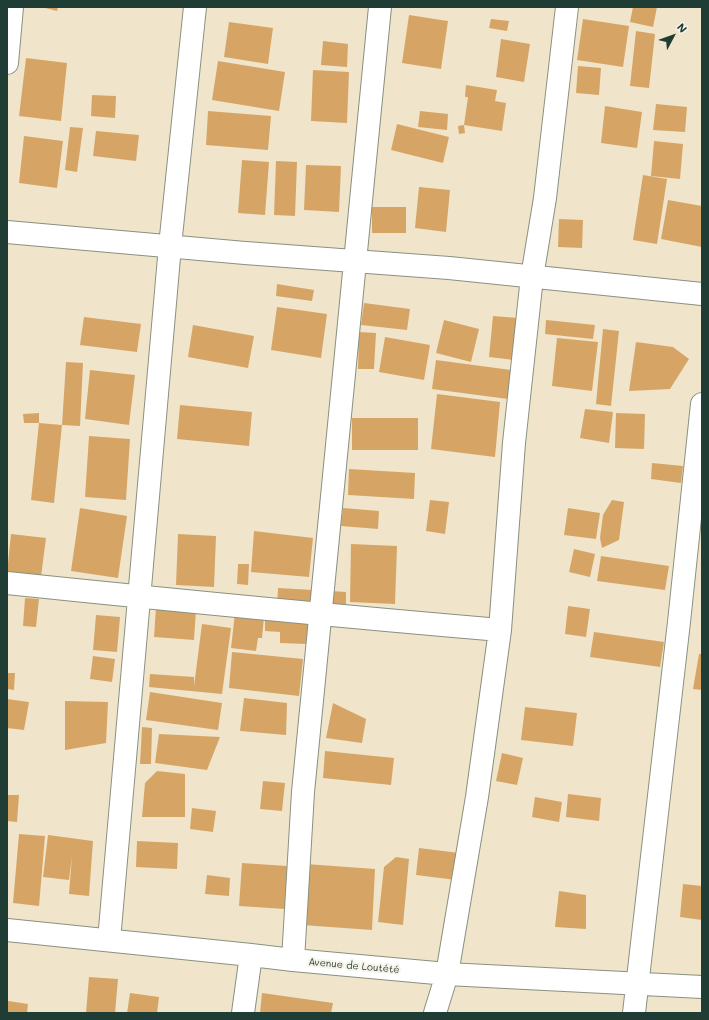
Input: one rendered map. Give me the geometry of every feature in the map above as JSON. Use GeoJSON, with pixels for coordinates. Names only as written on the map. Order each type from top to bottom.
{"type":"FeatureCollection","features":[{"type":"Feature","properties":{"kind":"street"},"geometry":{"type":"LineString","coordinates":[[7,63],[12,7]]}},
{"type":"Feature","properties":{"kind":"street"},"geometry":{"type":"LineString","coordinates":[[109,940],[170,246],[195,7]]}},
{"type":"Feature","properties":{"kind":"street"},"geometry":{"type":"LineString","coordinates":[[293,960],[303,792],[380,7]]}},
{"type":"Feature","properties":{"kind":"street"},"geometry":{"type":"LineString","coordinates":[[435,1013],[447,974],[477,797],[500,630],[514,443],[532,277],[545,198],[567,7]]}},
{"type":"Feature","properties":{"kind":"street"},"geometry":{"type":"LineString","coordinates":[[7,232],[355,262],[449,268],[702,294]]}},
{"type":"Feature","properties":{"kind":"street"},"geometry":{"type":"LineString","coordinates":[[634,1013],[679,622],[702,404]]}},
{"type":"Feature","properties":{"kind":"street"},"geometry":{"type":"LineString","coordinates":[[7,583],[320,615],[500,630]]}},
{"type":"Feature","properties":{"kind":"street","name":"Avenue de Loutété"},"geometry":{"type":"LineString","coordinates":[[7,930],[293,960],[447,974],[702,987]]}},
{"type":"Feature","properties":{"kind":"street"},"geometry":{"type":"LineString","coordinates":[[244,1013],[251,955]]}},
{"type":"Feature","properties":{"kind":"building"},"geometry":{"type":"Polygon","coordinates":[[[41,7],[58,7],[57,11],[41,7]]]}},
{"type":"Feature","properties":{"kind":"building"},"geometry":{"type":"Polygon","coordinates":[[[633,7],[657,7],[653,27],[630,22],[633,7]]]}},
{"type":"Feature","properties":{"kind":"building"},"geometry":{"type":"Polygon","coordinates":[[[409,15],[448,21],[441,69],[402,63],[409,15]]]}},
{"type":"Feature","properties":{"kind":"building"},"geometry":{"type":"Polygon","coordinates":[[[491,19],[509,21],[507,31],[489,28],[491,19]]]}},
{"type":"Feature","properties":{"kind":"building"},"geometry":{"type":"Polygon","coordinates":[[[583,19],[629,26],[623,67],[577,60],[583,19]]]}},
{"type":"Feature","properties":{"kind":"building"},"geometry":{"type":"Polygon","coordinates":[[[229,22],[273,28],[268,64],[224,57],[229,22]]]}},
{"type":"Feature","properties":{"kind":"building"},"geometry":{"type":"Polygon","coordinates":[[[636,31],[655,34],[649,88],[630,86],[636,31]]]}},
{"type":"Feature","properties":{"kind":"building"},"geometry":{"type":"Polygon","coordinates":[[[501,39],[530,44],[524,82],[496,77],[501,39]]]}},
{"type":"Feature","properties":{"kind":"building"},"geometry":{"type":"Polygon","coordinates":[[[323,41],[348,44],[347,67],[321,65],[323,41]]]}},
{"type":"Feature","properties":{"kind":"building"},"geometry":{"type":"Polygon","coordinates":[[[26,58],[67,63],[61,121],[19,116],[26,58]]]}},
{"type":"Feature","properties":{"kind":"building"},"geometry":{"type":"Polygon","coordinates":[[[218,61],[285,72],[279,111],[212,100],[218,61]]]}},
{"type":"Feature","properties":{"kind":"building"},"geometry":{"type":"Polygon","coordinates":[[[578,66],[601,68],[599,95],[576,93],[578,66]]]}},
{"type":"Feature","properties":{"kind":"building"},"geometry":{"type":"Polygon","coordinates":[[[313,70],[349,72],[347,123],[311,121],[313,70]]]}},
{"type":"Feature","properties":{"kind":"building"},"geometry":{"type":"Polygon","coordinates":[[[466,85],[497,90],[495,101],[506,103],[502,131],[464,125],[468,97],[465,97],[466,85]]]}},
{"type":"Feature","properties":{"kind":"building"},"geometry":{"type":"Polygon","coordinates":[[[92,95],[116,96],[115,118],[91,116],[92,95]]]}},
{"type":"Feature","properties":{"kind":"building"},"geometry":{"type":"Polygon","coordinates":[[[656,104],[687,107],[685,132],[653,130],[656,104]]]}},
{"type":"Feature","properties":{"kind":"building"},"geometry":{"type":"Polygon","coordinates":[[[605,106],[642,112],[637,148],[601,143],[605,106]]]}},
{"type":"Feature","properties":{"kind":"building"},"geometry":{"type":"Polygon","coordinates":[[[208,111],[271,116],[268,150],[206,145],[208,111]]]}},
{"type":"Feature","properties":{"kind":"building"},"geometry":{"type":"Polygon","coordinates":[[[420,111],[448,114],[447,130],[418,127],[420,111]]]}},
{"type":"Feature","properties":{"kind":"building"},"geometry":{"type":"Polygon","coordinates":[[[397,124],[449,137],[443,163],[391,150],[397,124]]]}},
{"type":"Feature","properties":{"kind":"building"},"geometry":{"type":"Polygon","coordinates":[[[464,125],[465,133],[459,134],[458,126],[464,125]]]}},
{"type":"Feature","properties":{"kind":"building"},"geometry":{"type":"Polygon","coordinates":[[[70,127],[83,128],[77,172],[65,170],[70,127]]]}},
{"type":"Feature","properties":{"kind":"building"},"geometry":{"type":"Polygon","coordinates":[[[96,131],[139,135],[136,161],[93,156],[96,131]]]}},
{"type":"Feature","properties":{"kind":"building"},"geometry":{"type":"Polygon","coordinates":[[[24,136],[63,141],[57,188],[19,183],[24,136]]]}},
{"type":"Feature","properties":{"kind":"building"},"geometry":{"type":"Polygon","coordinates":[[[654,141],[683,144],[680,179],[651,176],[654,141]]]}},
{"type":"Feature","properties":{"kind":"building"},"geometry":{"type":"Polygon","coordinates":[[[242,160],[269,162],[265,215],[238,213],[242,160]]]}},
{"type":"Feature","properties":{"kind":"building"},"geometry":{"type":"Polygon","coordinates":[[[276,161],[297,162],[295,216],[274,215],[276,161]]]}},
{"type":"Feature","properties":{"kind":"building"},"geometry":{"type":"Polygon","coordinates":[[[306,165],[341,166],[339,212],[304,210],[306,165]]]}},
{"type":"Feature","properties":{"kind":"building"},"geometry":{"type":"Polygon","coordinates":[[[643,175],[667,179],[657,244],[633,240],[643,175]]]}},
{"type":"Feature","properties":{"kind":"building"},"geometry":{"type":"Polygon","coordinates":[[[419,187],[450,190],[446,232],[415,228],[419,187]]]}},
{"type":"Feature","properties":{"kind":"building"},"geometry":{"type":"Polygon","coordinates":[[[668,200],[702,206],[702,247],[661,239],[668,200]]]}},
{"type":"Feature","properties":{"kind":"building"},"geometry":{"type":"Polygon","coordinates":[[[372,207],[406,207],[406,233],[372,233],[372,207]]]}},
{"type":"Feature","properties":{"kind":"building"},"geometry":{"type":"Polygon","coordinates":[[[559,219],[583,220],[582,248],[558,247],[559,219]]]}},
{"type":"Feature","properties":{"kind":"building"},"geometry":{"type":"Polygon","coordinates":[[[277,284],[314,290],[312,301],[276,296],[277,284]]]}},
{"type":"Feature","properties":{"kind":"building"},"geometry":{"type":"Polygon","coordinates":[[[364,303],[410,309],[407,330],[361,325],[364,303]]]}},
{"type":"Feature","properties":{"kind":"building"},"geometry":{"type":"Polygon","coordinates":[[[277,307],[327,314],[321,358],[271,350],[277,307]]]}},
{"type":"Feature","properties":{"kind":"building"},"geometry":{"type":"Polygon","coordinates":[[[493,316],[518,318],[514,360],[489,357],[493,316]]]}},
{"type":"Feature","properties":{"kind":"building"},"geometry":{"type":"Polygon","coordinates":[[[84,317],[141,324],[137,352],[80,345],[84,317]]]}},
{"type":"Feature","properties":{"kind":"building"},"geometry":{"type":"Polygon","coordinates":[[[444,320],[479,329],[471,362],[436,353],[444,320]]]}},
{"type":"Feature","properties":{"kind":"building"},"geometry":{"type":"Polygon","coordinates":[[[546,320],[595,325],[593,339],[545,334],[546,320]]]}},
{"type":"Feature","properties":{"kind":"building"},"geometry":{"type":"Polygon","coordinates":[[[193,325],[254,336],[248,368],[188,357],[193,325]]]}},
{"type":"Feature","properties":{"kind":"building"},"geometry":{"type":"Polygon","coordinates":[[[603,329],[619,331],[611,406],[596,404],[603,329]]]}},
{"type":"Feature","properties":{"kind":"building"},"geometry":{"type":"Polygon","coordinates":[[[359,332],[376,333],[374,369],[358,369],[359,332]]]}},
{"type":"Feature","properties":{"kind":"building"},"geometry":{"type":"Polygon","coordinates":[[[385,337],[430,345],[424,380],[379,372],[385,337]]]}},
{"type":"Feature","properties":{"kind":"building"},"geometry":{"type":"Polygon","coordinates":[[[557,338],[598,342],[592,391],[552,386],[557,338]]]}},
{"type":"Feature","properties":{"kind":"building"},"geometry":{"type":"Polygon","coordinates":[[[636,342],[673,347],[689,359],[670,389],[629,391],[636,342]]]}},
{"type":"Feature","properties":{"kind":"building"},"geometry":{"type":"Polygon","coordinates":[[[436,360],[511,370],[508,399],[432,389],[436,360]]]}},
{"type":"Feature","properties":{"kind":"building"},"geometry":{"type":"Polygon","coordinates":[[[66,362],[83,363],[80,426],[62,425],[66,362]]]}},
{"type":"Feature","properties":{"kind":"building"},"geometry":{"type":"Polygon","coordinates":[[[90,370],[135,375],[129,425],[85,419],[90,370]]]}},
{"type":"Feature","properties":{"kind":"building"},"geometry":{"type":"Polygon","coordinates":[[[437,394],[500,402],[495,457],[431,449],[437,394]]]}},
{"type":"Feature","properties":{"kind":"building"},"geometry":{"type":"Polygon","coordinates":[[[180,405],[252,412],[249,446],[177,439],[180,405]]]}},
{"type":"Feature","properties":{"kind":"building"},"geometry":{"type":"Polygon","coordinates":[[[585,409],[613,412],[609,443],[580,438],[585,409]]]}},
{"type":"Feature","properties":{"kind":"building"},"geometry":{"type":"Polygon","coordinates":[[[39,413],[39,423],[24,423],[23,414],[39,413]]]}},
{"type":"Feature","properties":{"kind":"building"},"geometry":{"type":"Polygon","coordinates":[[[616,413],[645,414],[644,449],[615,448],[616,413]]]}},
{"type":"Feature","properties":{"kind":"building"},"geometry":{"type":"Polygon","coordinates":[[[352,418],[418,418],[418,450],[352,450],[352,418]]]}},
{"type":"Feature","properties":{"kind":"building"},"geometry":{"type":"Polygon","coordinates":[[[39,423],[62,425],[54,503],[31,500],[39,423]]]}},
{"type":"Feature","properties":{"kind":"building"},"geometry":{"type":"Polygon","coordinates":[[[89,436],[130,439],[126,500],[85,497],[89,436]]]}},
{"type":"Feature","properties":{"kind":"building"},"geometry":{"type":"Polygon","coordinates":[[[652,463],[683,466],[681,483],[651,479],[652,463]]]}},
{"type":"Feature","properties":{"kind":"building"},"geometry":{"type":"Polygon","coordinates":[[[349,469],[415,473],[414,499],[348,495],[349,469]]]}},
{"type":"Feature","properties":{"kind":"building"},"geometry":{"type":"Polygon","coordinates":[[[430,500],[449,502],[445,534],[426,531],[430,500]]]}},
{"type":"Feature","properties":{"kind":"building"},"geometry":{"type":"Polygon","coordinates":[[[612,500],[624,502],[619,540],[602,548],[600,538],[603,515],[612,500]]]}},
{"type":"Feature","properties":{"kind":"building"},"geometry":{"type":"Polygon","coordinates":[[[80,508],[127,516],[118,578],[71,571],[80,508]]]}},
{"type":"Feature","properties":{"kind":"building"},"geometry":{"type":"Polygon","coordinates":[[[343,508],[379,511],[378,529],[341,526],[343,508]]]}},
{"type":"Feature","properties":{"kind":"building"},"geometry":{"type":"Polygon","coordinates":[[[568,508],[600,513],[596,539],[564,535],[568,508]]]}},
{"type":"Feature","properties":{"kind":"building"},"geometry":{"type":"Polygon","coordinates":[[[254,531],[313,538],[309,577],[251,572],[254,531]]]}},
{"type":"Feature","properties":{"kind":"building"},"geometry":{"type":"Polygon","coordinates":[[[11,534],[46,538],[41,577],[7,573],[11,534]]]}},
{"type":"Feature","properties":{"kind":"building"},"geometry":{"type":"Polygon","coordinates":[[[178,534],[216,536],[214,587],[176,585],[178,534]]]}},
{"type":"Feature","properties":{"kind":"building"},"geometry":{"type":"Polygon","coordinates":[[[351,544],[397,546],[395,604],[350,602],[351,544]]]}},
{"type":"Feature","properties":{"kind":"building"},"geometry":{"type":"Polygon","coordinates":[[[574,549],[595,554],[590,577],[569,572],[574,549]]]}},
{"type":"Feature","properties":{"kind":"building"},"geometry":{"type":"Polygon","coordinates":[[[601,556],[669,566],[665,590],[597,581],[601,556]]]}},
{"type":"Feature","properties":{"kind":"building"},"geometry":{"type":"Polygon","coordinates":[[[238,564],[249,564],[248,585],[237,584],[238,564]]]}},
{"type":"Feature","properties":{"kind":"building"},"geometry":{"type":"Polygon","coordinates":[[[278,588],[314,590],[313,608],[277,606],[278,588]]]}},
{"type":"Feature","properties":{"kind":"building"},"geometry":{"type":"Polygon","coordinates":[[[331,591],[346,592],[346,610],[331,609],[331,591]]]}},
{"type":"Feature","properties":{"kind":"building"},"geometry":{"type":"Polygon","coordinates":[[[25,598],[39,599],[36,627],[23,626],[25,598]]]}},
{"type":"Feature","properties":{"kind":"building"},"geometry":{"type":"Polygon","coordinates":[[[568,606],[590,609],[586,637],[565,634],[568,606]]]}},
{"type":"Feature","properties":{"kind":"building"},"geometry":{"type":"Polygon","coordinates":[[[156,607],[196,610],[194,640],[154,637],[156,607]]]}},
{"type":"Feature","properties":{"kind":"building"},"geometry":{"type":"Polygon","coordinates":[[[235,613],[264,617],[262,638],[258,638],[256,651],[231,648],[235,613]]]}},
{"type":"Feature","properties":{"kind":"building"},"geometry":{"type":"Polygon","coordinates":[[[96,615],[120,617],[117,652],[93,650],[96,615]]]}},
{"type":"Feature","properties":{"kind":"building"},"geometry":{"type":"Polygon","coordinates":[[[265,618],[308,620],[307,644],[280,643],[280,632],[265,631],[265,618]]]}},
{"type":"Feature","properties":{"kind":"building"},"geometry":{"type":"Polygon","coordinates":[[[202,624],[231,628],[222,694],[149,687],[150,674],[194,677],[194,686],[202,624]]]}},
{"type":"Feature","properties":{"kind":"building"},"geometry":{"type":"Polygon","coordinates":[[[594,632],[664,642],[660,667],[590,657],[594,632]]]}},
{"type":"Feature","properties":{"kind":"building"},"geometry":{"type":"Polygon","coordinates":[[[232,652],[303,659],[299,696],[229,688],[232,652]]]}},
{"type":"Feature","properties":{"kind":"building"},"geometry":{"type":"Polygon","coordinates":[[[699,654],[702,654],[702,690],[693,689],[699,654]]]}},
{"type":"Feature","properties":{"kind":"building"},"geometry":{"type":"Polygon","coordinates":[[[93,656],[115,659],[112,682],[90,679],[93,656]]]}},
{"type":"Feature","properties":{"kind":"building"},"geometry":{"type":"Polygon","coordinates":[[[7,673],[15,673],[14,690],[7,689],[7,673]]]}},
{"type":"Feature","properties":{"kind":"building"},"geometry":{"type":"Polygon","coordinates":[[[150,692],[222,703],[218,730],[146,720],[150,692]]]}},
{"type":"Feature","properties":{"kind":"building"},"geometry":{"type":"Polygon","coordinates":[[[244,698],[287,703],[286,735],[240,731],[244,698]]]}},
{"type":"Feature","properties":{"kind":"building"},"geometry":{"type":"Polygon","coordinates":[[[7,699],[29,702],[24,730],[7,728],[7,699]]]}},
{"type":"Feature","properties":{"kind":"building"},"geometry":{"type":"Polygon","coordinates":[[[65,701],[108,702],[106,743],[65,750],[65,701]]]}},
{"type":"Feature","properties":{"kind":"building"},"geometry":{"type":"Polygon","coordinates":[[[333,703],[366,719],[362,743],[326,738],[333,703]]]}},
{"type":"Feature","properties":{"kind":"building"},"geometry":{"type":"Polygon","coordinates":[[[525,707],[577,713],[573,746],[521,740],[525,707]]]}},
{"type":"Feature","properties":{"kind":"building"},"geometry":{"type":"Polygon","coordinates":[[[142,727],[152,728],[151,764],[140,764],[142,727]]]}},
{"type":"Feature","properties":{"kind":"building"},"geometry":{"type":"Polygon","coordinates":[[[159,734],[220,737],[207,770],[155,763],[159,734]]]}},
{"type":"Feature","properties":{"kind":"building"},"geometry":{"type":"Polygon","coordinates":[[[325,751],[394,758],[391,785],[323,778],[325,751]]]}},
{"type":"Feature","properties":{"kind":"building"},"geometry":{"type":"Polygon","coordinates":[[[502,753],[523,758],[517,785],[496,781],[502,753]]]}},
{"type":"Feature","properties":{"kind":"building"},"geometry":{"type":"Polygon","coordinates":[[[157,771],[185,774],[185,817],[142,817],[145,783],[157,771]]]}},
{"type":"Feature","properties":{"kind":"building"},"geometry":{"type":"Polygon","coordinates":[[[263,781],[285,783],[282,811],[260,809],[263,781]]]}},
{"type":"Feature","properties":{"kind":"building"},"geometry":{"type":"Polygon","coordinates":[[[568,794],[601,798],[599,821],[566,817],[568,794]]]}},
{"type":"Feature","properties":{"kind":"building"},"geometry":{"type":"Polygon","coordinates":[[[7,795],[19,795],[17,822],[7,821],[7,795]]]}},
{"type":"Feature","properties":{"kind":"building"},"geometry":{"type":"Polygon","coordinates":[[[535,797],[562,802],[559,822],[532,817],[535,797]]]}},
{"type":"Feature","properties":{"kind":"building"},"geometry":{"type":"Polygon","coordinates":[[[192,808],[216,811],[213,832],[190,829],[192,808]]]}},
{"type":"Feature","properties":{"kind":"building"},"geometry":{"type":"Polygon","coordinates":[[[19,834],[45,836],[39,906],[13,903],[19,834]]]}},
{"type":"Feature","properties":{"kind":"building"},"geometry":{"type":"Polygon","coordinates":[[[48,835],[93,841],[89,896],[69,894],[72,856],[69,880],[43,877],[48,835]]]}},
{"type":"Feature","properties":{"kind":"building"},"geometry":{"type":"Polygon","coordinates":[[[137,841],[178,843],[177,869],[136,867],[137,841]]]}},
{"type":"Feature","properties":{"kind":"building"},"geometry":{"type":"Polygon","coordinates":[[[419,848],[459,853],[456,880],[416,875],[419,848]]]}},
{"type":"Feature","properties":{"kind":"building"},"geometry":{"type":"Polygon","coordinates":[[[396,857],[409,859],[403,925],[378,922],[384,867],[396,857]]]}},
{"type":"Feature","properties":{"kind":"building"},"geometry":{"type":"Polygon","coordinates":[[[242,863],[287,866],[285,909],[239,906],[242,863]]]}},
{"type":"Feature","properties":{"kind":"building"},"geometry":{"type":"Polygon","coordinates":[[[306,864],[375,869],[372,930],[302,925],[306,864]]]}},
{"type":"Feature","properties":{"kind":"building"},"geometry":{"type":"Polygon","coordinates":[[[207,875],[230,878],[229,896],[205,894],[207,875]]]}},
{"type":"Feature","properties":{"kind":"building"},"geometry":{"type":"Polygon","coordinates":[[[683,884],[702,886],[702,920],[680,917],[683,884]]]}},
{"type":"Feature","properties":{"kind":"building"},"geometry":{"type":"Polygon","coordinates":[[[559,891],[586,895],[586,929],[555,927],[559,891]]]}},
{"type":"Feature","properties":{"kind":"building"},"geometry":{"type":"Polygon","coordinates":[[[89,977],[118,979],[115,1013],[86,1013],[89,977]]]}},
{"type":"Feature","properties":{"kind":"building"},"geometry":{"type":"Polygon","coordinates":[[[130,993],[159,997],[157,1013],[127,1013],[130,993]]]}},
{"type":"Feature","properties":{"kind":"building"},"geometry":{"type":"Polygon","coordinates":[[[262,993],[333,1003],[331,1013],[260,1013],[262,993]]]}},
{"type":"Feature","properties":{"kind":"building"},"geometry":{"type":"Polygon","coordinates":[[[8,1001],[28,1004],[27,1013],[7,1013],[8,1001]]]}}]}
